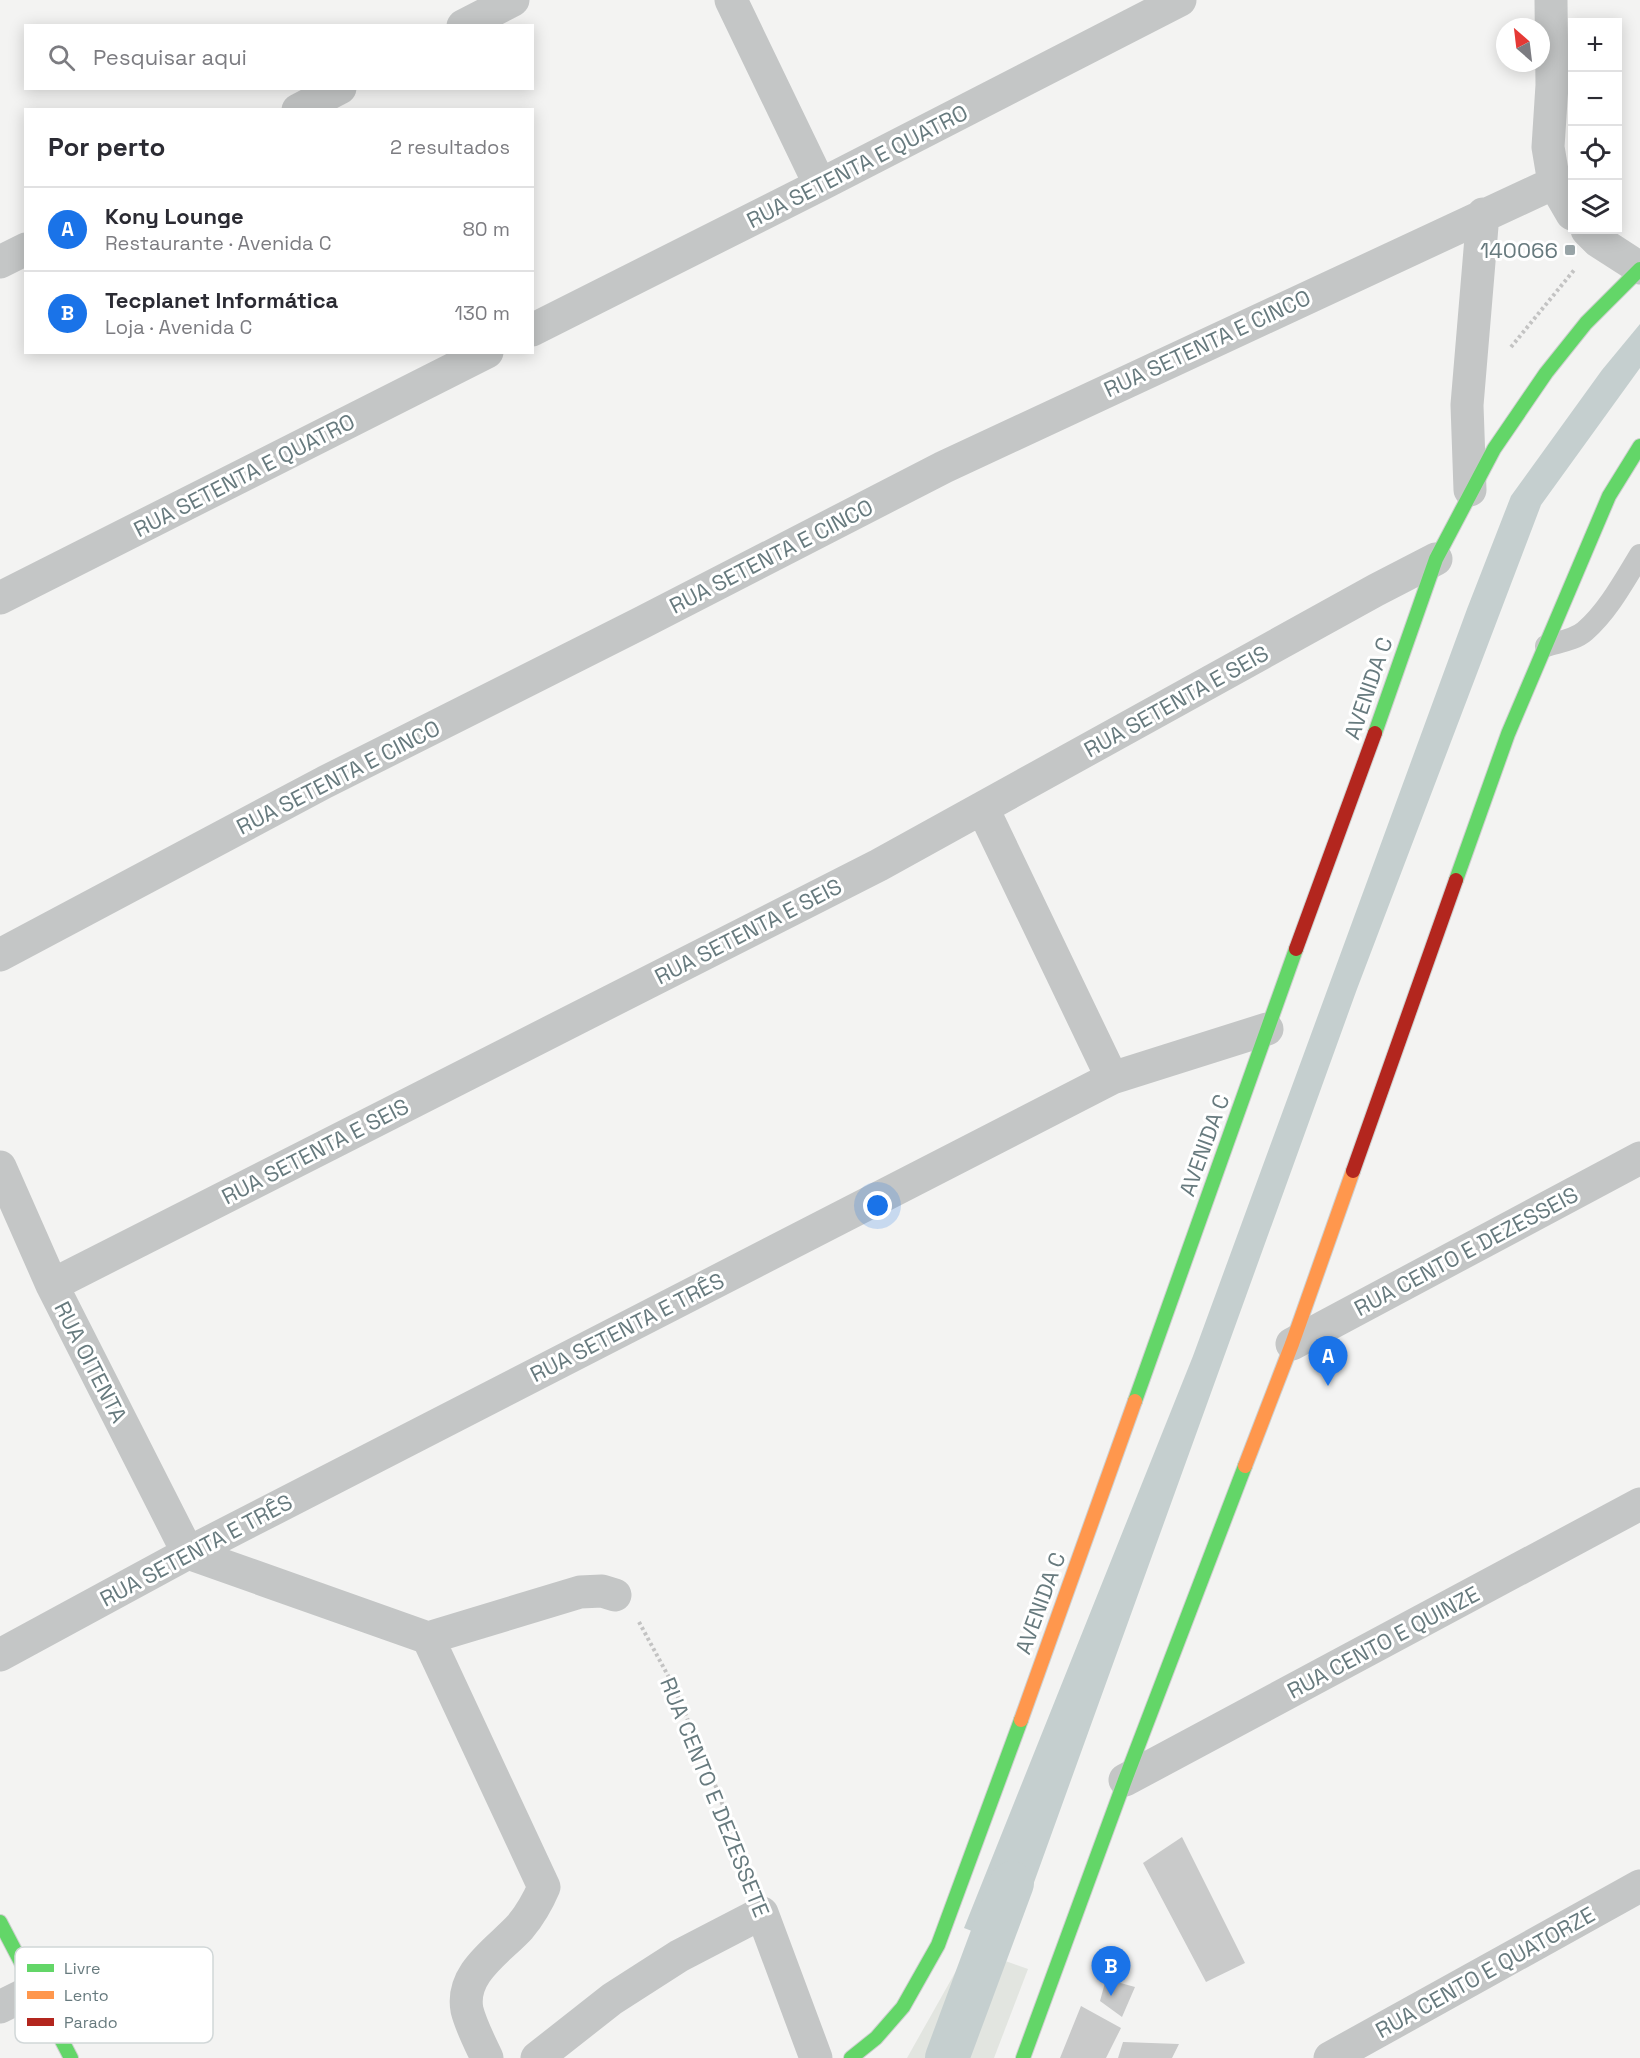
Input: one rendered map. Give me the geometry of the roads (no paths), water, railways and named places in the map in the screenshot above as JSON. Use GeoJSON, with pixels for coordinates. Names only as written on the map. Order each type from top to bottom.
{"type":"FeatureCollection","features":[{"type":"Feature","properties":{"kind":"main road","name":"AVENIDA C"},"geometry":{"type":"LineString","coordinates":[[851,2058],[876,2038],[903,2007],[938,1945],[992,1802],[1267,1029],[1352,800],[1436,559],[1470,490],[1494,448],[1546,373],[1586,323],[1640,269]]}},
{"type":"Feature","properties":{"kind":"main road"},"geometry":{"type":"LineString","coordinates":[[1023,2058],[1125,1780],[1292,1344],[1508,734],[1609,496],[1640,446]]}},
{"type":"Feature","properties":{"kind":"main road"},"geometry":{"type":"LineString","coordinates":[[0,1922],[15,1952]]}},
{"type":"Feature","properties":{"kind":"main road"},"geometry":{"type":"LineString","coordinates":[[63,2043],[71,2058]]}},
{"type":"Feature","properties":{"kind":"street"},"geometry":{"type":"LineString","coordinates":[[467,24],[513,0]]}},
{"type":"Feature","properties":{"kind":"street"},"geometry":{"type":"LineString","coordinates":[[731,0],[820,185]]}},
{"type":"Feature","properties":{"kind":"street","name":"RUA SETENTA E QUATRO"},"geometry":{"type":"LineString","coordinates":[[534,329],[1180,0]]}},
{"type":"Feature","properties":{"kind":"street"},"geometry":{"type":"LineString","coordinates":[[1551,0],[1552,85],[1548,147],[1554,183],[1568,207]]}},
{"type":"Feature","properties":{"kind":"street"},"geometry":{"type":"LineString","coordinates":[[302,108],[336,90]]}},
{"type":"Feature","properties":{"kind":"street","name":"RUA SETENTA E CINCO"},"geometry":{"type":"LineString","coordinates":[[0,955],[325,782],[944,467],[1483,214],[1554,183]]}},
{"type":"Feature","properties":{"kind":"street"},"geometry":{"type":"LineString","coordinates":[[1470,490],[1467,405],[1483,214]]}},
{"type":"Feature","properties":{"kind":"street"},"geometry":{"type":"LineString","coordinates":[[1592,235],[1640,269]]}},
{"type":"Feature","properties":{"kind":"street"},"geometry":{"type":"LineString","coordinates":[[0,262],[24,250]]}},
{"type":"Feature","properties":{"kind":"street","name":"RUA SETENTA E QUATRO"},"geometry":{"type":"LineString","coordinates":[[0,598],[484,354]]}},
{"type":"Feature","properties":{"kind":"street","name":"RUA SETENTA E SEIS"},"geometry":{"type":"LineString","coordinates":[[52,1285],[868,870],[1436,559]]}},
{"type":"Feature","properties":{"kind":"street"},"geometry":{"type":"LineString","coordinates":[[983,809],[1112,1078]]}},
{"type":"Feature","properties":{"kind":"street","name":"RUA SETENTA E TRÊS"},"geometry":{"type":"LineString","coordinates":[[0,1654],[188,1553],[1112,1078],[1267,1029]]}},
{"type":"Feature","properties":{"kind":"street","name":"RUA CENTO E DEZESSEIS"},"geometry":{"type":"LineString","coordinates":[[1292,1344],[1640,1158]]}},
{"type":"Feature","properties":{"kind":"street","name":"RUA OITENTA"},"geometry":{"type":"LineString","coordinates":[[0,1167],[52,1285],[188,1553]]}},
{"type":"Feature","properties":{"kind":"street","name":"RUA CENTO E QUINZE"},"geometry":{"type":"LineString","coordinates":[[1125,1780],[1640,1504]]}},
{"type":"Feature","properties":{"kind":"street"},"geometry":{"type":"LineString","coordinates":[[188,1553],[428,1638],[580,1592],[602,1591],[615,1595]]}},
{"type":"Feature","properties":{"kind":"street"},"geometry":{"type":"LineString","coordinates":[[428,1638],[544,1887],[521,1926],[480,1966],[469,1984],[467,2009],[487,2058]]}},
{"type":"Feature","properties":{"kind":"street","name":"RUA CENTO E QUATORZE"},"geometry":{"type":"LineString","coordinates":[[1330,2058],[1640,1886]]}},
{"type":"Feature","properties":{"kind":"street","name":"RUA CENTO E DEZESSETE"},"geometry":{"type":"LineString","coordinates":[[537,2058],[612,1999],[679,1956],[762,1913],[816,2058]]}},
{"type":"Feature","properties":{"kind":"street"},"geometry":{"type":"LineString","coordinates":[[0,2007],[15,2000]]}},
{"type":"Feature","properties":{"kind":"lane"},"geometry":{"type":"LineString","coordinates":[[1546,646],[1584,632],[1612,598],[1640,555]]}},
{"type":"Feature","properties":{"kind":"waterway"},"geometry":{"type":"LineString","coordinates":[[947,2058],[1012,1883]]}},
{"type":"Feature","properties":{"kind":"place","name":"140066"},"geometry":{"type":"Point","coordinates":[1570,250]}},
{"type":"Feature","properties":{"kind":"place","name":"Kony Lounge"},"geometry":{"type":"Point","coordinates":[1328,1386]}},
{"type":"Feature","properties":{"kind":"place","name":"Tecplanet Informática"},"geometry":{"type":"Point","coordinates":[1111,1996]}}]}
